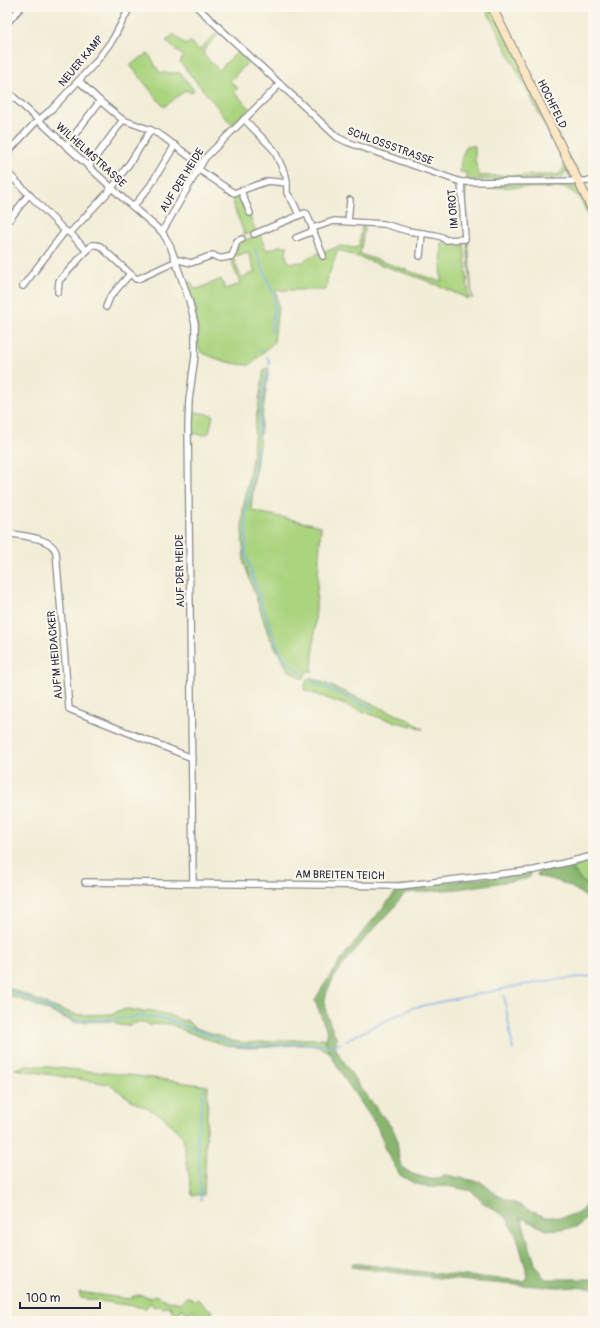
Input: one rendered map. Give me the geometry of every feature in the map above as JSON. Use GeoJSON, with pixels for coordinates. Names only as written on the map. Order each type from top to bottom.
{"type":"FeatureCollection","features":[{"type":"Feature","properties":{"kind":"street"},"geometry":{"type":"LineString","coordinates":[[7,23],[21,7]]}},
{"type":"Feature","properties":{"kind":"street","name":"NEUER KAMP"},"geometry":{"type":"LineString","coordinates":[[7,153],[38,121],[54,108],[95,63],[113,39],[130,7]]}},
{"type":"Feature","properties":{"kind":"street","name":"SCHLOSSSTRASSE"},"geometry":{"type":"LineString","coordinates":[[197,7],[342,140],[461,182],[593,181]]}},
{"type":"Feature","properties":{"kind":"street","name":"HOCHFELD"},"geometry":{"type":"LineString","coordinates":[[492,7],[593,212]]}},
{"type":"Feature","properties":{"kind":"street"},"geometry":{"type":"LineString","coordinates":[[79,81],[123,120],[151,130],[175,144],[199,167],[234,193],[268,181],[288,183]]}},
{"type":"Feature","properties":{"kind":"street","name":"AUF DER HEIDE"},"geometry":{"type":"LineString","coordinates":[[193,883],[188,426],[189,400],[196,338],[190,300],[170,245],[162,232],[199,167],[210,152],[280,84]]}},
{"type":"Feature","properties":{"kind":"street","name":"WILHELMSTRASSE"},"geometry":{"type":"LineString","coordinates":[[7,91],[38,121],[162,232]]}},
{"type":"Feature","properties":{"kind":"street"},"geometry":{"type":"LineString","coordinates":[[66,146],[100,101]]}},
{"type":"Feature","properties":{"kind":"street"},"geometry":{"type":"LineString","coordinates":[[244,119],[274,150],[286,176],[288,183],[287,193],[299,215]]}},
{"type":"Feature","properties":{"kind":"street"},"geometry":{"type":"LineString","coordinates":[[89,166],[123,120]]}},
{"type":"Feature","properties":{"kind":"street"},"geometry":{"type":"LineString","coordinates":[[23,286],[68,232],[112,188],[151,130]]}},
{"type":"Feature","properties":{"kind":"street"},"geometry":{"type":"LineString","coordinates":[[133,207],[150,186],[175,144]]}},
{"type":"Feature","properties":{"kind":"street"},"geometry":{"type":"LineString","coordinates":[[7,172],[87,251]]}},
{"type":"Feature","properties":{"kind":"street","name":"IM OROT"},"geometry":{"type":"LineString","coordinates":[[296,238],[334,221],[348,221],[384,224],[422,234],[435,235],[442,237],[445,240],[465,239],[461,182]]}},
{"type":"Feature","properties":{"kind":"street"},"geometry":{"type":"LineString","coordinates":[[241,191],[250,213]]}},
{"type":"Feature","properties":{"kind":"street"},"geometry":{"type":"LineString","coordinates":[[7,223],[29,194]]}},
{"type":"Feature","properties":{"kind":"street"},"geometry":{"type":"LineString","coordinates":[[348,221],[350,200]]}},
{"type":"Feature","properties":{"kind":"street"},"geometry":{"type":"LineString","coordinates":[[254,234],[305,213],[307,214],[323,256]]}},
{"type":"Feature","properties":{"kind":"street"},"geometry":{"type":"LineString","coordinates":[[420,256],[422,234]]}},
{"type":"Feature","properties":{"kind":"street"},"geometry":{"type":"LineString","coordinates":[[58,292],[59,281],[92,246],[100,246],[136,279],[179,260],[191,263],[213,255],[218,259],[232,256],[237,241],[242,239]]}},
{"type":"Feature","properties":{"kind":"street"},"geometry":{"type":"LineString","coordinates":[[106,307],[110,297],[130,274]]}},
{"type":"Feature","properties":{"kind":"street","name":"AUF'M HEIDACKER"},"geometry":{"type":"LineString","coordinates":[[7,533],[48,542],[53,546],[56,552],[69,709],[192,758]]}},
{"type":"Feature","properties":{"kind":"street","name":"AM BREITEN TEICH"},"geometry":{"type":"LineString","coordinates":[[85,882],[400,886],[535,870],[593,856]]}},
{"type":"Feature","properties":{"kind":"green space"},"geometry":{"type":"Polygon","coordinates":[[[485,7],[495,7],[593,206],[593,225],[579,196],[566,188],[467,187],[465,192],[472,299],[462,187],[464,184],[556,184],[569,185],[570,187],[574,188],[566,169],[563,177],[558,178],[555,176],[554,179],[467,180],[467,173],[460,172],[461,159],[466,146],[475,146],[475,160],[479,176],[560,174],[564,163],[485,7]]]}},
{"type":"Feature","properties":{"kind":"green space"},"geometry":{"type":"Polygon","coordinates":[[[216,33],[218,35],[204,50],[204,55],[219,70],[237,52],[248,62],[230,81],[238,88],[234,92],[250,108],[232,125],[180,62],[183,56],[166,41],[174,34],[186,45],[190,41],[199,50],[216,33]]]}},
{"type":"Feature","properties":{"kind":"green space"},"geometry":{"type":"Polygon","coordinates":[[[148,53],[160,73],[180,73],[194,90],[191,93],[186,90],[164,107],[130,65],[148,53]]]}},
{"type":"Feature","properties":{"kind":"green space"},"geometry":{"type":"Polygon","coordinates":[[[241,194],[256,231],[245,235],[233,205],[234,197],[241,194]]]}},
{"type":"Feature","properties":{"kind":"green space"},"geometry":{"type":"Polygon","coordinates":[[[362,226],[365,226],[360,254],[441,282],[442,242],[446,244],[459,244],[461,242],[464,244],[469,299],[425,280],[338,250],[327,280],[326,290],[276,290],[278,307],[274,342],[250,365],[225,361],[201,352],[198,342],[196,314],[186,284],[191,282],[194,288],[198,289],[221,279],[225,289],[240,284],[230,258],[233,257],[241,278],[255,272],[248,252],[236,256],[235,253],[239,243],[260,234],[266,249],[270,250],[279,246],[288,246],[286,250],[287,260],[291,263],[303,262],[307,258],[340,246],[359,247],[362,226]]]}},
{"type":"Feature","properties":{"kind":"green space"},"geometry":{"type":"Polygon","coordinates":[[[269,368],[251,507],[253,511],[321,526],[312,672],[308,670],[303,679],[288,670],[269,636],[244,562],[242,528],[243,510],[253,454],[255,426],[264,369],[269,368]]]}},
{"type":"Feature","properties":{"kind":"green space"},"geometry":{"type":"Polygon","coordinates":[[[190,411],[213,415],[209,433],[205,435],[190,433],[190,411]]]}},
{"type":"Feature","properties":{"kind":"green space"},"geometry":{"type":"Polygon","coordinates":[[[310,677],[409,720],[423,729],[381,718],[304,690],[306,681],[310,677]]]}},
{"type":"Feature","properties":{"kind":"green space"},"geometry":{"type":"Polygon","coordinates":[[[593,858],[593,887],[580,880],[570,864],[593,858]]]}},
{"type":"Feature","properties":{"kind":"green space"},"geometry":{"type":"Polygon","coordinates":[[[570,864],[580,880],[593,887],[593,905],[582,894],[569,886],[554,880],[539,877],[537,875],[538,872],[570,864]]]}},
{"type":"Feature","properties":{"kind":"green space"},"geometry":{"type":"Polygon","coordinates":[[[531,873],[530,877],[525,879],[458,889],[406,893],[353,952],[334,978],[325,999],[325,1010],[337,1040],[335,1045],[336,1049],[361,1089],[393,1129],[397,1139],[399,1160],[403,1168],[412,1174],[430,1179],[439,1179],[446,1175],[481,1182],[497,1195],[545,1217],[561,1217],[576,1214],[581,1211],[586,1204],[591,1205],[593,1209],[587,1218],[579,1226],[573,1228],[547,1230],[521,1218],[536,1267],[545,1279],[593,1279],[593,1288],[532,1286],[472,1281],[351,1267],[352,1263],[441,1274],[525,1281],[528,1276],[517,1237],[507,1218],[482,1202],[472,1191],[447,1186],[428,1187],[414,1183],[400,1175],[384,1147],[377,1126],[346,1081],[330,1053],[325,1039],[327,1032],[315,1000],[344,956],[400,887],[531,873]]]}},
{"type":"Feature","properties":{"kind":"green space"},"geometry":{"type":"Polygon","coordinates":[[[7,987],[53,1007],[77,1015],[114,1014],[117,1011],[128,1009],[144,1012],[149,1010],[169,1015],[183,1021],[187,1020],[193,1027],[232,1041],[246,1043],[325,1039],[330,1053],[319,1047],[306,1045],[242,1048],[211,1040],[169,1024],[152,1024],[150,1026],[145,1022],[139,1022],[122,1026],[113,1021],[74,1022],[28,1002],[7,995],[7,987]]]}},
{"type":"Feature","properties":{"kind":"green space"},"geometry":{"type":"Polygon","coordinates":[[[29,1065],[138,1076],[208,1086],[204,1195],[192,1195],[183,1137],[161,1115],[134,1102],[109,1084],[15,1069],[29,1065]]]}},
{"type":"Feature","properties":{"kind":"green space"},"geometry":{"type":"Polygon","coordinates":[[[79,1292],[129,1299],[136,1295],[142,1295],[150,1298],[156,1295],[169,1302],[173,1301],[180,1303],[186,1297],[190,1297],[195,1301],[197,1299],[213,1312],[206,1317],[196,1317],[194,1315],[195,1311],[193,1310],[189,1313],[185,1312],[182,1308],[177,1314],[173,1313],[170,1306],[163,1308],[160,1306],[154,1307],[150,1303],[146,1308],[81,1298],[79,1292]]]}},
{"type":"Feature","properties":{"kind":"waterway"},"geometry":{"type":"LineString","coordinates":[[255,249],[274,295],[271,332]]}},
{"type":"Feature","properties":{"kind":"waterway"},"geometry":{"type":"LineString","coordinates":[[267,357],[269,360],[269,365]]}},
{"type":"Feature","properties":{"kind":"waterway"},"geometry":{"type":"LineString","coordinates":[[258,436],[262,400],[268,369]]}},
{"type":"Feature","properties":{"kind":"waterway"},"geometry":{"type":"LineString","coordinates":[[257,447],[246,513],[246,555],[258,594],[279,650],[287,662],[303,674]]}},
{"type":"Feature","properties":{"kind":"waterway"},"geometry":{"type":"LineString","coordinates":[[311,680],[374,709]]}},
{"type":"Feature","properties":{"kind":"waterway"},"geometry":{"type":"LineString","coordinates":[[346,1040],[412,1008],[522,985],[593,976]]}},
{"type":"Feature","properties":{"kind":"waterway"},"geometry":{"type":"LineString","coordinates":[[7,989],[74,1020],[118,1019],[142,1016],[166,1019],[237,1046],[302,1043],[333,1046],[341,1043]]}},
{"type":"Feature","properties":{"kind":"waterway"},"geometry":{"type":"LineString","coordinates":[[504,995],[513,1050]]}},
{"type":"Feature","properties":{"kind":"waterway"},"geometry":{"type":"LineString","coordinates":[[201,1200],[197,1136],[204,1088]]}}]}
